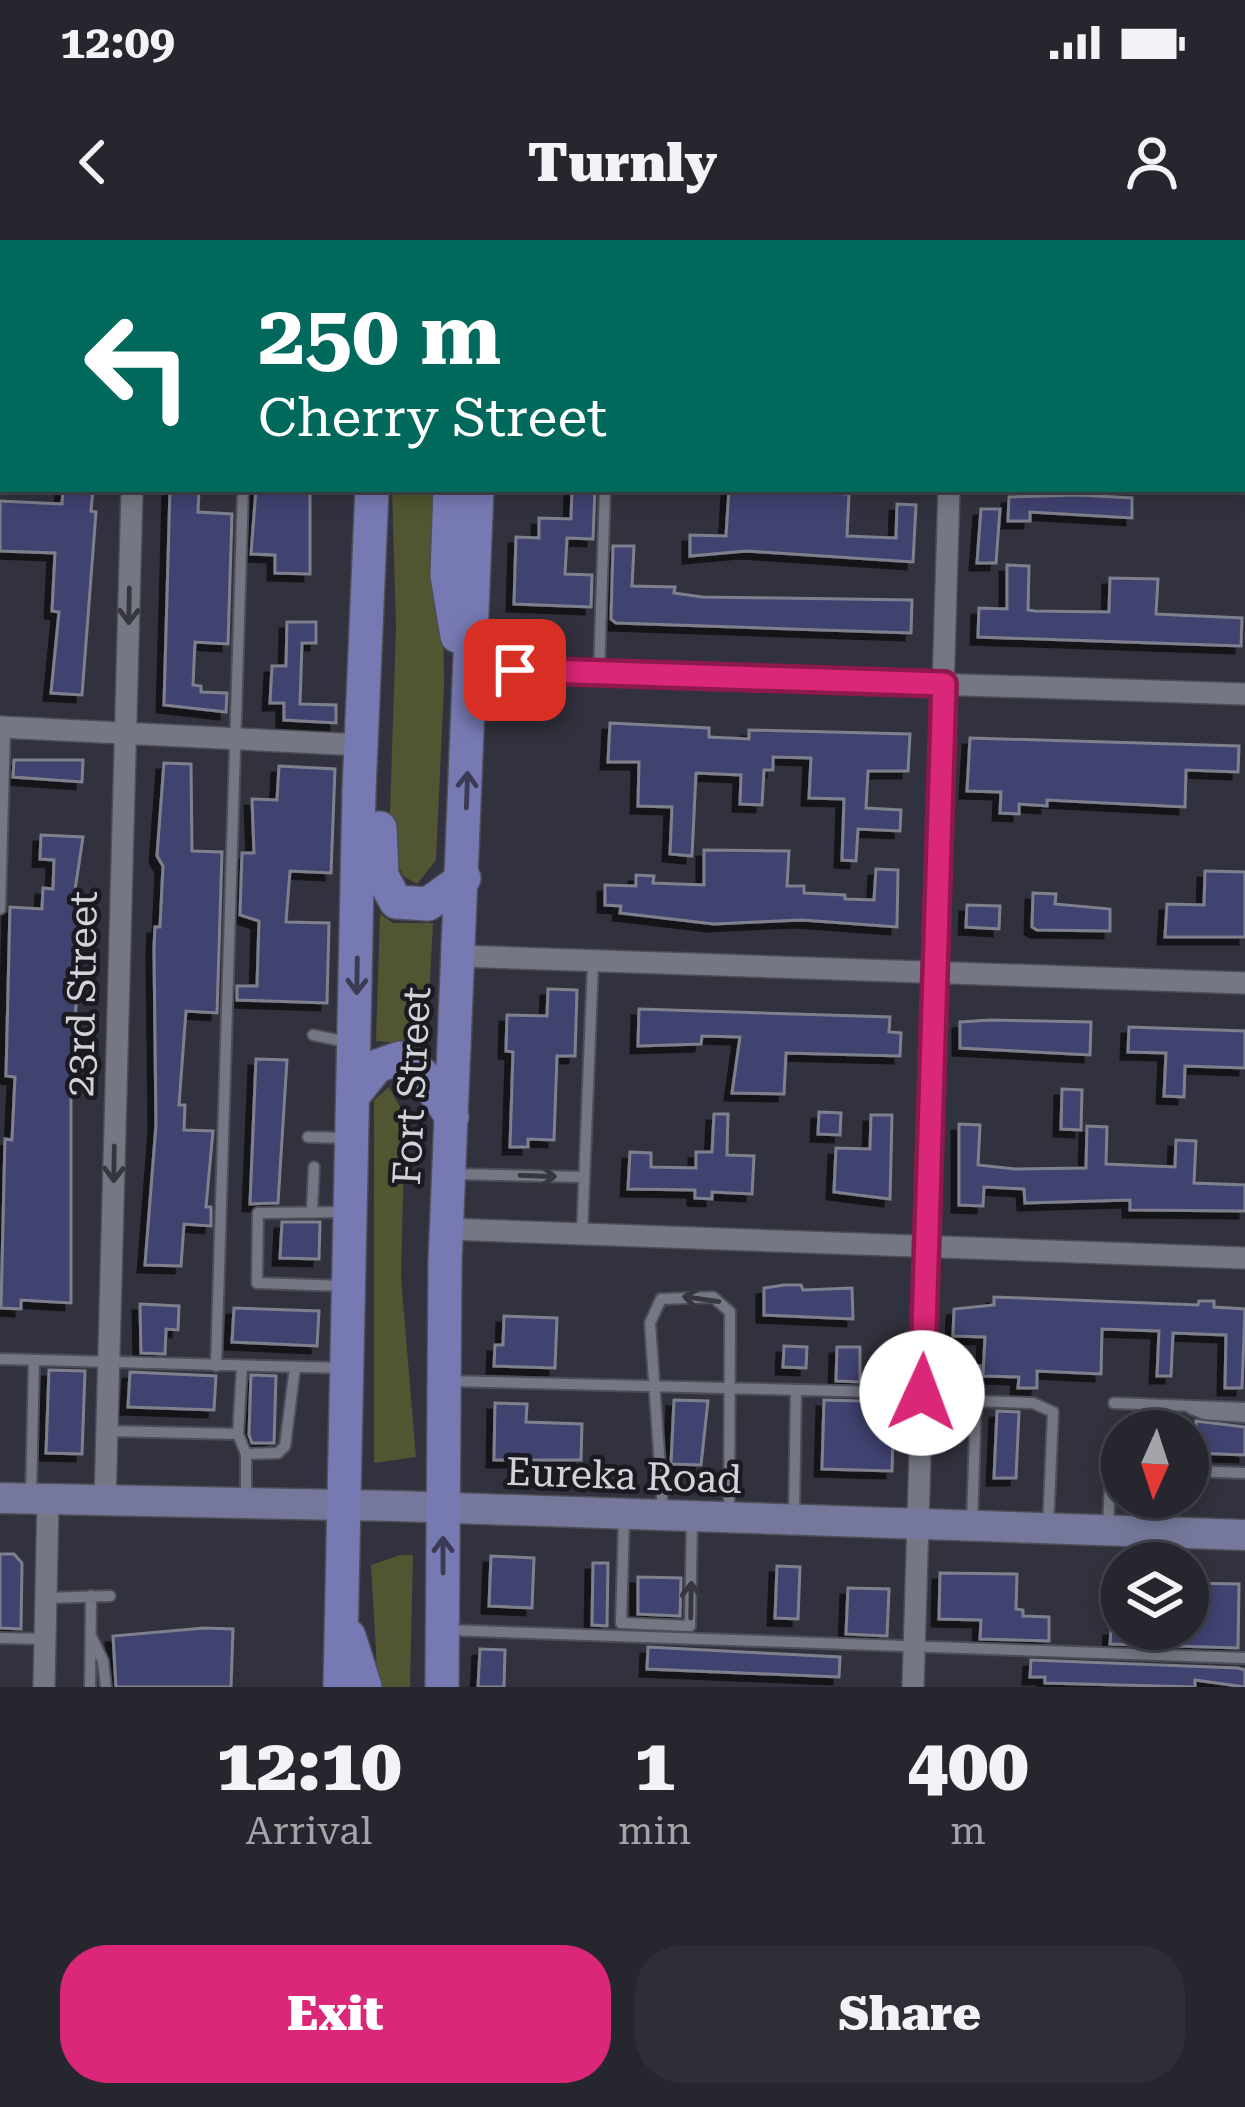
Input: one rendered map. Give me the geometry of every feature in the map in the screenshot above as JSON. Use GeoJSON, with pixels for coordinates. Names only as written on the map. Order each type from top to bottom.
{"type":"FeatureCollection","features":[{"type":"Feature","properties":{"kind":"main road","name":"Fort Street"},"geometry":{"type":"LineString","coordinates":[[340,1687],[361,745],[372,492]]}},
{"type":"Feature","properties":{"kind":"main road"},"geometry":{"type":"LineString","coordinates":[[450,492],[447,575],[470,715]]}},
{"type":"Feature","properties":{"kind":"main road","name":"Fort Street"},"geometry":{"type":"LineString","coordinates":[[442,1687],[447,1229],[477,492]]}},
{"type":"Feature","properties":{"kind":"main road"},"geometry":{"type":"LineString","coordinates":[[370,540],[382,582],[386,633],[382,876],[387,891],[406,907],[428,904],[464,878]]}},
{"type":"Feature","properties":{"kind":"main road"},"geometry":{"type":"LineString","coordinates":[[353,1096],[377,1066],[400,1058],[422,1074],[452,1117]]}},
{"type":"Feature","properties":{"kind":"main road","name":"Eureka Road"},"geometry":{"type":"LineString","coordinates":[[26,1499],[347,1504],[1245,1535]]}},
{"type":"Feature","properties":{"kind":"main road"},"geometry":{"type":"LineString","coordinates":[[343,1617],[364,1687]]}},
{"type":"Feature","properties":{"kind":"street","name":"23rd Street"},"geometry":{"type":"LineString","coordinates":[[104,1502],[132,492]]}},
{"type":"Feature","properties":{"kind":"street"},"geometry":{"type":"LineString","coordinates":[[913,1687],[949,492]]}},
{"type":"Feature","properties":{"kind":"street"},"geometry":{"type":"LineString","coordinates":[[471,668],[1245,694]]}},
{"type":"Feature","properties":{"kind":"street"},"geometry":{"type":"LineString","coordinates":[[2,727],[361,745]]}},
{"type":"Feature","properties":{"kind":"street"},"geometry":{"type":"LineString","coordinates":[[460,956],[1245,982]]}},
{"type":"Feature","properties":{"kind":"street"},"geometry":{"type":"LineString","coordinates":[[447,1229],[1245,1258]]}},
{"type":"Feature","properties":{"kind":"street"},"geometry":{"type":"LineString","coordinates":[[26,1499],[46,1598],[44,1687]]}},
{"type":"Feature","properties":{"kind":"lane"},"geometry":{"type":"LineString","coordinates":[[216,1366],[243,492]]}},
{"type":"Feature","properties":{"kind":"lane"},"geometry":{"type":"LineString","coordinates":[[599,672],[604,492]]}},
{"type":"Feature","properties":{"kind":"lane"},"geometry":{"type":"LineString","coordinates":[[0,909],[2,727]]}},
{"type":"Feature","properties":{"kind":"lane"},"geometry":{"type":"LineString","coordinates":[[582,1235],[593,962]]}},
{"type":"Feature","properties":{"kind":"lane"},"geometry":{"type":"LineString","coordinates":[[313,1035],[356,1043]]}},
{"type":"Feature","properties":{"kind":"lane"},"geometry":{"type":"LineString","coordinates":[[308,1137],[352,1138]]}},
{"type":"Feature","properties":{"kind":"lane"},"geometry":{"type":"LineString","coordinates":[[312,1210],[314,1167]]}},
{"type":"Feature","properties":{"kind":"lane"},"geometry":{"type":"LineString","coordinates":[[450,1174],[582,1178]]}},
{"type":"Feature","properties":{"kind":"lane"},"geometry":{"type":"LineString","coordinates":[[347,1286],[257,1282],[258,1214],[350,1212]]}},
{"type":"Feature","properties":{"kind":"lane"},"geometry":{"type":"LineString","coordinates":[[624,1516],[621,1623],[690,1626],[678,1518],[655,1440],[650,1323],[661,1299],[671,1295],[724,1303],[730,1312],[729,1520]]}},
{"type":"Feature","properties":{"kind":"lane"},"geometry":{"type":"LineString","coordinates":[[0,1359],[345,1368]]}},
{"type":"Feature","properties":{"kind":"lane"},"geometry":{"type":"LineString","coordinates":[[26,1499],[34,1360]]}},
{"type":"Feature","properties":{"kind":"lane"},"geometry":{"type":"LineString","coordinates":[[242,1367],[238,1434],[246,1454],[246,1505]]}},
{"type":"Feature","properties":{"kind":"lane"},"geometry":{"type":"LineString","coordinates":[[246,1454],[278,1453],[286,1446],[295,1367]]}},
{"type":"Feature","properties":{"kind":"lane"},"geometry":{"type":"LineString","coordinates":[[444,1381],[796,1390],[1033,1403],[1053,1412],[1048,1528]]}},
{"type":"Feature","properties":{"kind":"lane"},"geometry":{"type":"LineString","coordinates":[[794,1522],[796,1390]]}},
{"type":"Feature","properties":{"kind":"lane"},"geometry":{"type":"LineString","coordinates":[[972,1526],[976,1400]]}},
{"type":"Feature","properties":{"kind":"lane"},"geometry":{"type":"LineString","coordinates":[[1114,1403],[1245,1413]]}},
{"type":"Feature","properties":{"kind":"lane"},"geometry":{"type":"LineString","coordinates":[[107,1431],[238,1434]]}},
{"type":"Feature","properties":{"kind":"lane"},"geometry":{"type":"LineString","coordinates":[[1209,1472],[1245,1473]]}},
{"type":"Feature","properties":{"kind":"lane"},"geometry":{"type":"LineString","coordinates":[[1108,1530],[1109,1518]]}},
{"type":"Feature","properties":{"kind":"lane"},"geometry":{"type":"LineString","coordinates":[[1158,1532],[1159,1518]]}},
{"type":"Feature","properties":{"kind":"lane"},"geometry":{"type":"LineString","coordinates":[[91,1596],[90,1659],[98,1687]]}},
{"type":"Feature","properties":{"kind":"lane"},"geometry":{"type":"LineString","coordinates":[[46,1598],[110,1597]]}},
{"type":"Feature","properties":{"kind":"lane"},"geometry":{"type":"LineString","coordinates":[[444,1630],[1245,1658]]}},
{"type":"Feature","properties":{"kind":"lane"},"geometry":{"type":"LineString","coordinates":[[90,1635],[103,1661],[98,1687]]}},
{"type":"Feature","properties":{"kind":"lane"},"geometry":{"type":"LineString","coordinates":[[0,1638],[45,1639]]}},
{"type":"Feature","properties":{"kind":"green space"},"geometry":{"type":"Polygon","coordinates":[[[392,492],[442,492],[444,685],[436,860],[417,884],[403,876],[389,843],[396,627],[392,492]]]}},
{"type":"Feature","properties":{"kind":"green space"},"geometry":{"type":"Polygon","coordinates":[[[380,914],[393,923],[433,923],[426,1055],[410,1044],[376,1041],[380,914]]]}},
{"type":"Feature","properties":{"kind":"green space"},"geometry":{"type":"Polygon","coordinates":[[[389,1087],[405,1116],[401,1277],[416,1457],[374,1463],[374,1100],[389,1087]]]}},
{"type":"Feature","properties":{"kind":"green space"},"geometry":{"type":"Polygon","coordinates":[[[413,1555],[410,1687],[378,1687],[371,1565],[413,1555]]]}},
{"type":"Feature","properties":{"kind":"building"},"geometry":{"type":"Polygon","coordinates":[[[63,492],[93,492],[91,511],[96,512],[82,695],[51,693],[59,612],[52,611],[55,553],[0,551],[0,501],[62,504],[63,492]]]}},
{"type":"Feature","properties":{"kind":"building"},"geometry":{"type":"Polygon","coordinates":[[[170,492],[199,492],[198,512],[232,514],[228,644],[195,642],[193,685],[201,686],[201,692],[227,693],[226,712],[164,705],[170,492]]]}},
{"type":"Feature","properties":{"kind":"building"},"geometry":{"type":"Polygon","coordinates":[[[256,492],[310,492],[310,574],[275,573],[275,555],[251,554],[256,492]]]}},
{"type":"Feature","properties":{"kind":"building"},"geometry":{"type":"Polygon","coordinates":[[[572,492],[595,492],[593,539],[567,538],[565,574],[592,575],[591,607],[514,604],[516,537],[539,538],[539,518],[571,519],[572,492]]]}},
{"type":"Feature","properties":{"kind":"building"},"geometry":{"type":"Polygon","coordinates":[[[729,492],[849,494],[847,536],[896,538],[897,504],[916,505],[913,562],[746,551],[690,556],[690,535],[726,536],[729,492]]]}},
{"type":"Feature","properties":{"kind":"building"},"geometry":{"type":"Polygon","coordinates":[[[1009,497],[1132,498],[1132,518],[1030,512],[1030,521],[1008,521],[1009,497]]]}},
{"type":"Feature","properties":{"kind":"building"},"geometry":{"type":"Polygon","coordinates":[[[981,509],[1000,509],[996,563],[977,563],[981,509]]]}},
{"type":"Feature","properties":{"kind":"building"},"geometry":{"type":"Polygon","coordinates":[[[613,546],[634,546],[632,586],[675,587],[674,593],[702,597],[912,600],[911,633],[616,623],[611,619],[613,546]]]}},
{"type":"Feature","properties":{"kind":"building"},"geometry":{"type":"Polygon","coordinates":[[[1007,565],[1029,566],[1028,610],[1035,611],[1109,612],[1110,578],[1158,579],[1156,614],[1242,618],[1241,646],[978,637],[979,608],[1007,609],[1007,565]]]}},
{"type":"Feature","properties":{"kind":"building"},"geometry":{"type":"Polygon","coordinates":[[[287,622],[316,622],[316,643],[302,643],[300,704],[336,705],[336,723],[284,720],[284,703],[270,703],[272,666],[286,666],[287,622]]]}},
{"type":"Feature","properties":{"kind":"building"},"geometry":{"type":"Polygon","coordinates":[[[610,723],[709,728],[709,737],[749,739],[749,730],[910,734],[908,771],[868,771],[866,808],[901,810],[900,831],[858,829],[856,861],[842,860],[844,799],[809,798],[811,758],[773,757],[773,770],[764,770],[762,805],[740,804],[741,775],[696,773],[692,856],[670,854],[672,807],[638,806],[639,762],[608,762],[610,723]]]}},
{"type":"Feature","properties":{"kind":"building"},"geometry":{"type":"Polygon","coordinates":[[[970,738],[1239,746],[1238,772],[1186,770],[1185,807],[1047,800],[1047,806],[1019,804],[1019,814],[1000,813],[1001,792],[967,791],[970,738]]]}},
{"type":"Feature","properties":{"kind":"building"},"geometry":{"type":"Polygon","coordinates":[[[14,760],[83,760],[82,782],[13,777],[14,760]]]}},
{"type":"Feature","properties":{"kind":"building"},"geometry":{"type":"Polygon","coordinates":[[[164,763],[191,764],[192,851],[222,852],[217,1013],[186,1011],[179,1105],[185,1105],[184,1130],[213,1131],[206,1207],[211,1207],[211,1226],[184,1224],[181,1266],[145,1265],[156,1125],[154,948],[155,927],[160,927],[163,866],[157,856],[164,763]]]}},
{"type":"Feature","properties":{"kind":"building"},"geometry":{"type":"Polygon","coordinates":[[[279,766],[335,769],[331,873],[290,871],[286,922],[329,923],[327,1003],[237,1000],[237,986],[257,986],[259,921],[240,915],[242,853],[254,853],[252,799],[277,800],[279,766]]]}},
{"type":"Feature","properties":{"kind":"building"},"geometry":{"type":"Polygon","coordinates":[[[41,835],[83,837],[75,890],[81,901],[81,929],[71,1084],[71,1303],[21,1300],[21,1309],[1,1308],[5,1139],[12,1140],[15,1077],[6,1076],[10,907],[42,909],[43,888],[53,889],[54,860],[40,859],[41,835]]]}},
{"type":"Feature","properties":{"kind":"building"},"geometry":{"type":"Polygon","coordinates":[[[704,850],[789,851],[787,886],[804,886],[804,893],[845,895],[845,899],[874,900],[876,869],[898,870],[897,927],[802,920],[714,924],[620,913],[621,906],[605,905],[605,885],[636,886],[636,875],[654,876],[653,883],[704,885],[704,850]]]}},
{"type":"Feature","properties":{"kind":"building"},"geometry":{"type":"Polygon","coordinates":[[[1205,871],[1245,872],[1245,937],[1165,937],[1167,904],[1204,905],[1205,871]]]}},
{"type":"Feature","properties":{"kind":"building"},"geometry":{"type":"Polygon","coordinates":[[[1033,893],[1056,894],[1055,904],[1110,909],[1110,931],[1037,930],[1032,927],[1033,893]]]}},
{"type":"Feature","properties":{"kind":"building"},"geometry":{"type":"Polygon","coordinates":[[[967,905],[1000,906],[999,929],[966,927],[967,905]]]}},
{"type":"Feature","properties":{"kind":"building"},"geometry":{"type":"Polygon","coordinates":[[[548,989],[577,990],[575,1056],[557,1056],[554,1140],[528,1139],[528,1147],[510,1147],[513,1052],[506,1051],[507,1015],[547,1016],[548,989]]]}},
{"type":"Feature","properties":{"kind":"building"},"geometry":{"type":"Polygon","coordinates":[[[639,1009],[890,1017],[889,1032],[901,1033],[900,1056],[786,1053],[784,1094],[732,1093],[740,1037],[702,1036],[701,1044],[638,1046],[639,1009]]]}},
{"type":"Feature","properties":{"kind":"building"},"geometry":{"type":"Polygon","coordinates":[[[960,1022],[1091,1022],[1090,1055],[960,1048],[960,1022]]]}},
{"type":"Feature","properties":{"kind":"building"},"geometry":{"type":"Polygon","coordinates":[[[1129,1027],[1245,1031],[1245,1068],[1185,1066],[1184,1097],[1164,1096],[1166,1053],[1128,1052],[1129,1027]]]}},
{"type":"Feature","properties":{"kind":"building"},"geometry":{"type":"Polygon","coordinates":[[[256,1059],[287,1060],[278,1203],[250,1204],[256,1059]]]}},
{"type":"Feature","properties":{"kind":"building"},"geometry":{"type":"Polygon","coordinates":[[[1062,1089],[1082,1090],[1081,1130],[1061,1129],[1062,1089]]]}},
{"type":"Feature","properties":{"kind":"building"},"geometry":{"type":"Polygon","coordinates":[[[819,1112],[841,1113],[840,1135],[818,1134],[819,1112]]]}},
{"type":"Feature","properties":{"kind":"building"},"geometry":{"type":"Polygon","coordinates":[[[714,1114],[728,1114],[727,1155],[754,1156],[752,1194],[712,1192],[712,1199],[695,1198],[695,1190],[628,1189],[630,1152],[651,1153],[651,1167],[696,1168],[696,1152],[712,1152],[714,1114]]]}},
{"type":"Feature","properties":{"kind":"building"},"geometry":{"type":"Polygon","coordinates":[[[871,1115],[892,1115],[890,1199],[834,1192],[836,1148],[870,1149],[871,1115]]]}},
{"type":"Feature","properties":{"kind":"building"},"geometry":{"type":"Polygon","coordinates":[[[959,1124],[980,1125],[978,1165],[1015,1169],[1086,1168],[1087,1126],[1107,1127],[1106,1164],[1175,1167],[1176,1140],[1196,1141],[1194,1183],[1245,1185],[1245,1211],[1130,1210],[1130,1200],[1025,1203],[1024,1189],[984,1187],[983,1206],[959,1205],[959,1124]]]}},
{"type":"Feature","properties":{"kind":"building"},"geometry":{"type":"Polygon","coordinates":[[[282,1222],[320,1222],[319,1259],[280,1258],[282,1222]]]}},
{"type":"Feature","properties":{"kind":"building"},"geometry":{"type":"Polygon","coordinates":[[[801,1285],[803,1290],[852,1288],[853,1319],[764,1315],[764,1288],[801,1285]]]}},
{"type":"Feature","properties":{"kind":"building"},"geometry":{"type":"Polygon","coordinates":[[[994,1297],[1198,1305],[1199,1301],[1214,1301],[1214,1307],[1245,1309],[1242,1388],[1225,1388],[1226,1335],[1173,1333],[1171,1376],[1157,1376],[1159,1331],[1102,1329],[1101,1374],[1037,1371],[1037,1388],[1018,1388],[1019,1377],[983,1376],[985,1337],[953,1336],[954,1309],[994,1305],[994,1297]]]}},
{"type":"Feature","properties":{"kind":"building"},"geometry":{"type":"Polygon","coordinates":[[[140,1304],[179,1306],[178,1330],[166,1329],[165,1354],[141,1353],[140,1304]]]}},
{"type":"Feature","properties":{"kind":"building"},"geometry":{"type":"Polygon","coordinates":[[[234,1308],[319,1311],[317,1346],[232,1342],[234,1308]]]}},
{"type":"Feature","properties":{"kind":"building"},"geometry":{"type":"Polygon","coordinates":[[[504,1316],[557,1318],[555,1368],[494,1366],[495,1345],[503,1345],[504,1316]]]}},
{"type":"Feature","properties":{"kind":"building"},"geometry":{"type":"Polygon","coordinates":[[[784,1346],[807,1347],[806,1368],[783,1367],[784,1346]]]}},
{"type":"Feature","properties":{"kind":"building"},"geometry":{"type":"Polygon","coordinates":[[[837,1347],[860,1347],[860,1382],[836,1381],[837,1347]]]}},
{"type":"Feature","properties":{"kind":"building"},"geometry":{"type":"Polygon","coordinates":[[[960,1365],[980,1366],[980,1388],[959,1387],[960,1365]]]}},
{"type":"Feature","properties":{"kind":"building"},"geometry":{"type":"Polygon","coordinates":[[[49,1370],[85,1371],[82,1454],[46,1453],[49,1370]]]}},
{"type":"Feature","properties":{"kind":"building"},"geometry":{"type":"Polygon","coordinates":[[[130,1372],[216,1376],[214,1410],[128,1407],[130,1372]]]}},
{"type":"Feature","properties":{"kind":"building"},"geometry":{"type":"Polygon","coordinates":[[[251,1375],[276,1376],[274,1443],[252,1443],[249,1435],[251,1375]]]}},
{"type":"Feature","properties":{"kind":"building"},"geometry":{"type":"Polygon","coordinates":[[[674,1400],[708,1401],[701,1465],[671,1464],[674,1400]]]}},
{"type":"Feature","properties":{"kind":"building"},"geometry":{"type":"Polygon","coordinates":[[[824,1400],[894,1402],[892,1471],[822,1469],[824,1400]]]}},
{"type":"Feature","properties":{"kind":"building"},"geometry":{"type":"Polygon","coordinates":[[[495,1403],[527,1404],[526,1422],[582,1424],[581,1460],[494,1460],[495,1403]]]}},
{"type":"Feature","properties":{"kind":"building"},"geometry":{"type":"Polygon","coordinates":[[[997,1411],[1019,1412],[1016,1478],[994,1478],[997,1411]]]}},
{"type":"Feature","properties":{"kind":"building"},"geometry":{"type":"Polygon","coordinates":[[[1209,1423],[1245,1427],[1245,1455],[1209,1454],[1209,1423]]]}},
{"type":"Feature","properties":{"kind":"building"},"geometry":{"type":"Polygon","coordinates":[[[0,1554],[14,1554],[22,1563],[21,1629],[0,1628],[0,1554]]]}},
{"type":"Feature","properties":{"kind":"building"},"geometry":{"type":"Polygon","coordinates":[[[491,1556],[534,1558],[532,1608],[489,1606],[491,1556]]]}},
{"type":"Feature","properties":{"kind":"building"},"geometry":{"type":"Polygon","coordinates":[[[593,1563],[608,1563],[607,1626],[592,1625],[593,1563]]]}},
{"type":"Feature","properties":{"kind":"building"},"geometry":{"type":"Polygon","coordinates":[[[777,1566],[800,1567],[798,1619],[775,1618],[777,1566]]]}},
{"type":"Feature","properties":{"kind":"building"},"geometry":{"type":"Polygon","coordinates":[[[940,1573],[1017,1574],[1016,1609],[1023,1610],[1023,1616],[1049,1617],[1049,1641],[980,1639],[981,1620],[939,1619],[940,1573]]]}},
{"type":"Feature","properties":{"kind":"building"},"geometry":{"type":"Polygon","coordinates":[[[638,1577],[681,1578],[680,1616],[638,1614],[638,1577]]]}},
{"type":"Feature","properties":{"kind":"building"},"geometry":{"type":"Polygon","coordinates":[[[1209,1583],[1239,1584],[1238,1648],[1209,1647],[1209,1583]]]}},
{"type":"Feature","properties":{"kind":"building"},"geometry":{"type":"Polygon","coordinates":[[[848,1588],[889,1589],[887,1636],[846,1634],[848,1588]]]}},
{"type":"Feature","properties":{"kind":"building"},"geometry":{"type":"Polygon","coordinates":[[[233,1629],[231,1687],[116,1687],[113,1636],[233,1629]]]}},
{"type":"Feature","properties":{"kind":"building"},"geometry":{"type":"Polygon","coordinates":[[[648,1647],[840,1657],[839,1677],[647,1669],[648,1647]]]}},
{"type":"Feature","properties":{"kind":"building"},"geometry":{"type":"Polygon","coordinates":[[[480,1649],[505,1650],[504,1687],[478,1687],[480,1649]]]}},
{"type":"Feature","properties":{"kind":"building"},"geometry":{"type":"Polygon","coordinates":[[[1031,1660],[1238,1668],[1245,1670],[1245,1687],[1195,1680],[1195,1687],[1045,1683],[1045,1677],[1030,1677],[1031,1660]]]}},
{"type":"Feature","properties":{"kind":"route"},"geometry":{"type":"LineString","coordinates":[[515,670],[944,684],[922,1393]]}}]}
